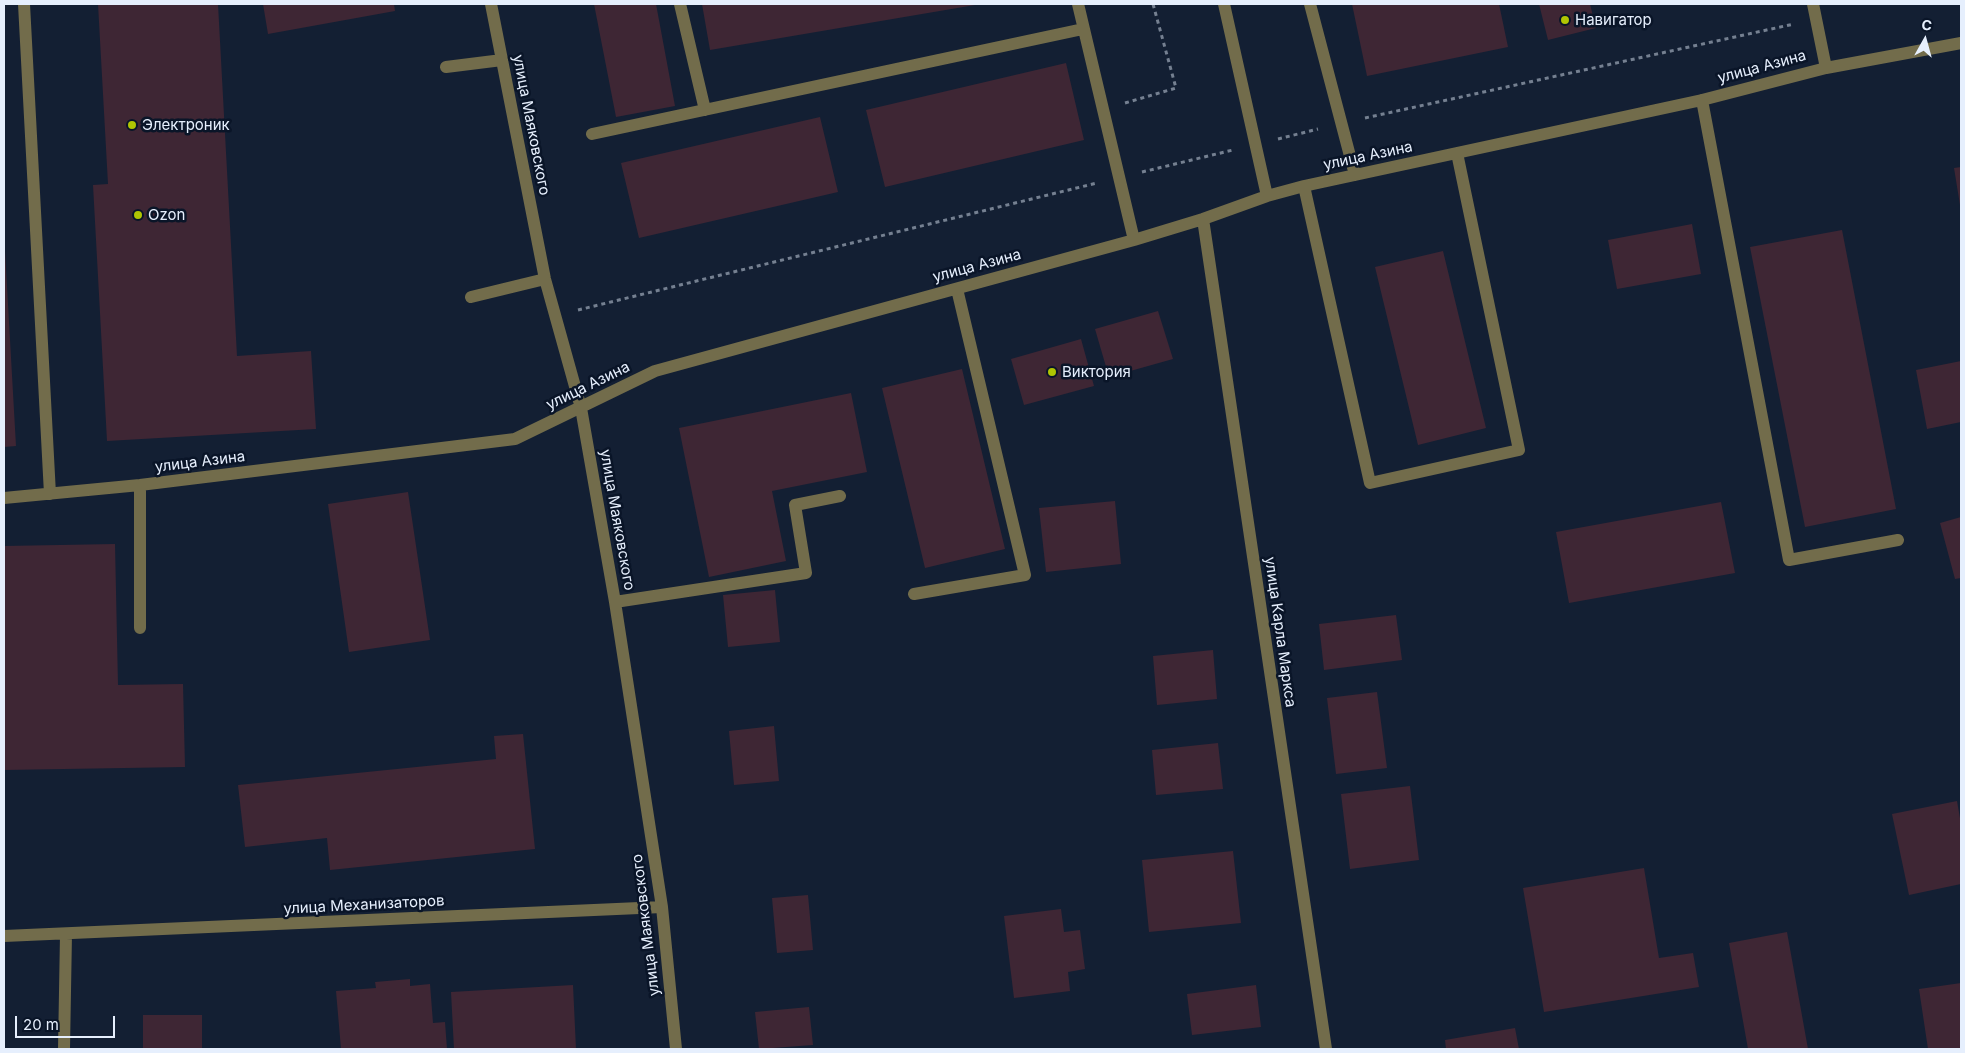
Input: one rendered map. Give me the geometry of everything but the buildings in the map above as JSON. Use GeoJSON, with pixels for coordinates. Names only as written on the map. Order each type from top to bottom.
{"type":"FeatureCollection","features":[{"type":"Feature","properties":{"kind":"street"},"geometry":{"type":"LineString","coordinates":[[24,4],[50,494]]}},
{"type":"Feature","properties":{"kind":"street","name":"улица Маяковского"},"geometry":{"type":"LineString","coordinates":[[491,4],[545,279],[582,408],[615,602],[662,907],[676,1049]]}},
{"type":"Feature","properties":{"kind":"street"},"geometry":{"type":"LineString","coordinates":[[680,4],[705,110]]}},
{"type":"Feature","properties":{"kind":"street"},"geometry":{"type":"LineString","coordinates":[[1078,4],[1134,240]]}},
{"type":"Feature","properties":{"kind":"street"},"geometry":{"type":"LineString","coordinates":[[1224,4],[1267,196]]}},
{"type":"Feature","properties":{"kind":"street"},"geometry":{"type":"LineString","coordinates":[[1310,4],[1355,174]]}},
{"type":"Feature","properties":{"kind":"street"},"geometry":{"type":"LineString","coordinates":[[1813,4],[1826,68]]}},
{"type":"Feature","properties":{"kind":"street"},"geometry":{"type":"LineString","coordinates":[[592,134],[1083,29]]}},
{"type":"Feature","properties":{"kind":"street","name":"улица Азина"},"geometry":{"type":"LineString","coordinates":[[4,498],[140,485],[515,439],[655,371],[1134,240],[1203,219],[1267,196],[1355,174],[1702,100],[1826,68],[1961,43]]}},
{"type":"Feature","properties":{"kind":"street"},"geometry":{"type":"LineString","coordinates":[[446,67],[502,60]]}},
{"type":"Feature","properties":{"kind":"street"},"geometry":{"type":"LineString","coordinates":[[1702,100],[1789,560],[1898,540]]}},
{"type":"Feature","properties":{"kind":"street"},"geometry":{"type":"LineString","coordinates":[[1304,186],[1370,483],[1519,450],[1457,153]]}},
{"type":"Feature","properties":{"kind":"street","name":"улица Карла Маркса"},"geometry":{"type":"LineString","coordinates":[[1203,219],[1326,1049]]}},
{"type":"Feature","properties":{"kind":"street"},"geometry":{"type":"LineString","coordinates":[[471,297],[545,279]]}},
{"type":"Feature","properties":{"kind":"street"},"geometry":{"type":"LineString","coordinates":[[914,594],[1025,575],[957,289]]}},
{"type":"Feature","properties":{"kind":"street"},"geometry":{"type":"LineString","coordinates":[[140,485],[140,628]]}},
{"type":"Feature","properties":{"kind":"street"},"geometry":{"type":"LineString","coordinates":[[615,602],[806,573],[795,505],[840,496]]}},
{"type":"Feature","properties":{"kind":"street","name":"улица Механизаторов"},"geometry":{"type":"LineString","coordinates":[[4,936],[662,907]]}},
{"type":"Feature","properties":{"kind":"street"},"geometry":{"type":"LineString","coordinates":[[64,1049],[66,934]]}},
{"type":"Feature","properties":{"kind":"path"},"geometry":{"type":"LineString","coordinates":[[1116,106],[1176,88],[1154,4]]}},
{"type":"Feature","properties":{"kind":"path"},"geometry":{"type":"LineString","coordinates":[[556,316],[605,302],[1342,123],[1816,19]]}},
{"type":"Feature","properties":{"kind":"place","name":"Навигатор"},"geometry":{"type":"Point","coordinates":[1565,20]}},
{"type":"Feature","properties":{"kind":"place","name":"Электроник"},"geometry":{"type":"Point","coordinates":[132,125]}},
{"type":"Feature","properties":{"kind":"place","name":"Ozon"},"geometry":{"type":"Point","coordinates":[138,215]}},
{"type":"Feature","properties":{"kind":"place","name":"Виктория"},"geometry":{"type":"Point","coordinates":[1052,372]}}]}
